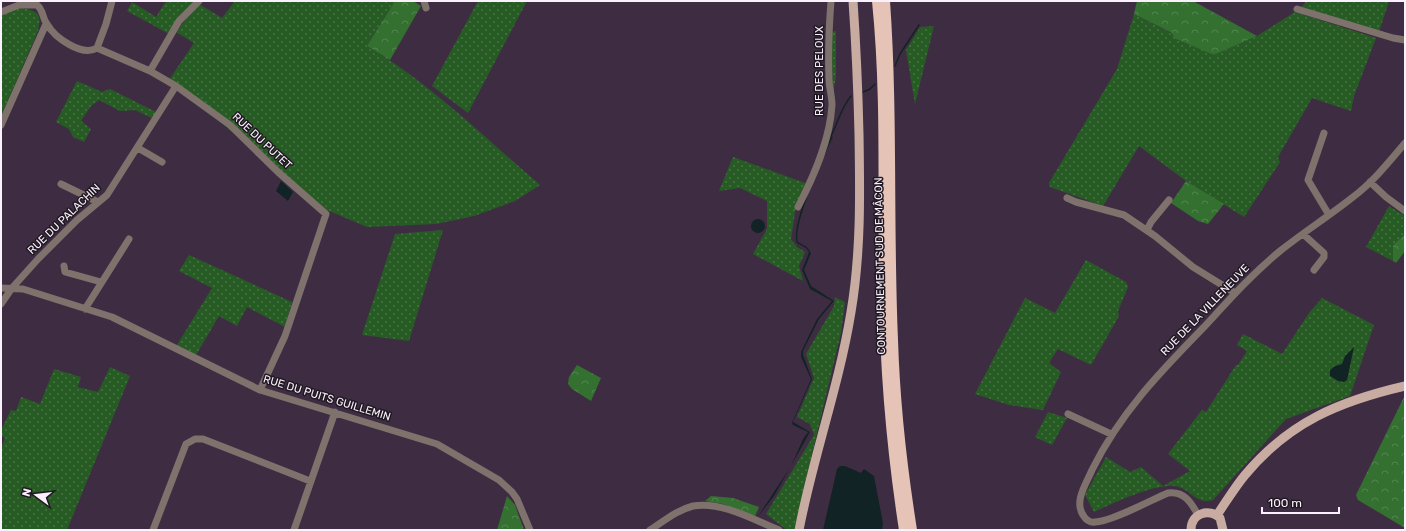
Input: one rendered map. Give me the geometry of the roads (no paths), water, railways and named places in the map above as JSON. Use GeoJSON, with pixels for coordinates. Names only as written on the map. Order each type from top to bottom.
{"type":"FeatureCollection","features":[{"type":"Feature","properties":{"kind":"highway","name":"CONTOURNEMENT SUD DE MÂCON"},"geometry":{"type":"LineString","coordinates":[[878,1],[882,78],[886,358],[891,425],[904,530]]}},
{"type":"Feature","properties":{"kind":"highway","name":"CONTOURNEMENT SUD DE MÂCON"},"geometry":{"type":"LineString","coordinates":[[885,1],[890,108],[894,362],[901,449],[912,530]]}},
{"type":"Feature","properties":{"kind":"main road"},"geometry":{"type":"LineString","coordinates":[[799,530],[844,351],[858,257],[860,187],[857,71],[853,1]]}},
{"type":"Feature","properties":{"kind":"main road"},"geometry":{"type":"LineString","coordinates":[[1217,515],[1244,475],[1284,436],[1326,410],[1359,398],[1405,386]]}},
{"type":"Feature","properties":{"kind":"main road"},"geometry":{"type":"LineString","coordinates":[[1191,530],[1192,522],[1198,515],[1207,512],[1217,515],[1223,523],[1224,530]]}},
{"type":"Feature","properties":{"kind":"street"},"geometry":{"type":"LineString","coordinates":[[97,48],[106,24],[112,1]]}},
{"type":"Feature","properties":{"kind":"street"},"geometry":{"type":"LineString","coordinates":[[150,71],[179,21],[199,1]]}},
{"type":"Feature","properties":{"kind":"street","name":"RUE DES PELOUX"},"geometry":{"type":"LineString","coordinates":[[798,207],[813,176],[828,133],[832,102],[829,83],[828,40],[831,1]]}},
{"type":"Feature","properties":{"kind":"street","name":"RUE DU PUTET"},"geometry":{"type":"LineString","coordinates":[[1,12],[19,5],[39,3],[46,24],[73,47],[91,52],[97,48],[150,71],[176,86],[230,125],[278,172],[326,214],[285,336],[260,390]]}},
{"type":"Feature","properties":{"kind":"street"},"geometry":{"type":"LineString","coordinates":[[1297,9],[1386,36],[1405,40]]}},
{"type":"Feature","properties":{"kind":"street"},"geometry":{"type":"LineString","coordinates":[[1,125],[46,24]]}},
{"type":"Feature","properties":{"kind":"street","name":"RUE DU PALACHIN"},"geometry":{"type":"LineString","coordinates":[[1,304],[12,288],[38,259],[107,195],[176,86]]}},
{"type":"Feature","properties":{"kind":"street"},"geometry":{"type":"LineString","coordinates":[[1324,134],[1308,180],[1329,215]]}},
{"type":"Feature","properties":{"kind":"street","name":"RUE DE LA VILLENEUVE"},"geometry":{"type":"LineString","coordinates":[[1198,515],[1191,503],[1182,495],[1175,492],[1168,493],[1097,522],[1088,521],[1085,518],[1080,511],[1080,501],[1085,485],[1111,434],[1139,396],[1260,268],[1303,234],[1354,197],[1383,170],[1405,143]]}},
{"type":"Feature","properties":{"kind":"street"},"geometry":{"type":"LineString","coordinates":[[138,148],[162,162]]}},
{"type":"Feature","properties":{"kind":"street"},"geometry":{"type":"LineString","coordinates":[[1370,182],[1386,197],[1405,211]]}},
{"type":"Feature","properties":{"kind":"street"},"geometry":{"type":"LineString","coordinates":[[61,184],[98,202]]}},
{"type":"Feature","properties":{"kind":"street"},"geometry":{"type":"LineString","coordinates":[[1067,198],[1076,202],[1124,215],[1147,230],[1193,267],[1235,293]]}},
{"type":"Feature","properties":{"kind":"street"},"geometry":{"type":"LineString","coordinates":[[1147,230],[1151,222],[1169,200]]}},
{"type":"Feature","properties":{"kind":"street"},"geometry":{"type":"LineString","coordinates":[[1303,234],[1324,253],[1324,257],[1314,270]]}},
{"type":"Feature","properties":{"kind":"street"},"geometry":{"type":"LineString","coordinates":[[85,308],[129,239]]}},
{"type":"Feature","properties":{"kind":"street"},"geometry":{"type":"LineString","coordinates":[[64,266],[65,272],[101,282]]}},
{"type":"Feature","properties":{"kind":"street","name":"RUE DU PUITS GUILLEMIN"},"geometry":{"type":"LineString","coordinates":[[1,288],[23,289],[112,317],[260,390],[431,441],[499,480],[518,499],[530,530]]}},
{"type":"Feature","properties":{"kind":"street"},"geometry":{"type":"LineString","coordinates":[[294,530],[335,412]]}},
{"type":"Feature","properties":{"kind":"street"},"geometry":{"type":"LineString","coordinates":[[1068,414],[1111,434]]}},
{"type":"Feature","properties":{"kind":"street"},"geometry":{"type":"LineString","coordinates":[[153,530],[186,444],[195,439],[203,439],[310,481]]}},
{"type":"Feature","properties":{"kind":"street"},"geometry":{"type":"LineString","coordinates":[[650,530],[672,515],[694,506],[726,509],[779,530]]}},
{"type":"Feature","properties":{"kind":"waterway"},"geometry":{"type":"LineString","coordinates":[[895,66],[900,54],[919,25]]}},
{"type":"Feature","properties":{"kind":"waterway"},"geometry":{"type":"LineString","coordinates":[[863,92],[870,89],[875,84]]}},
{"type":"Feature","properties":{"kind":"waterway"},"geometry":{"type":"LineString","coordinates":[[831,136],[842,110],[851,96]]}}]}
